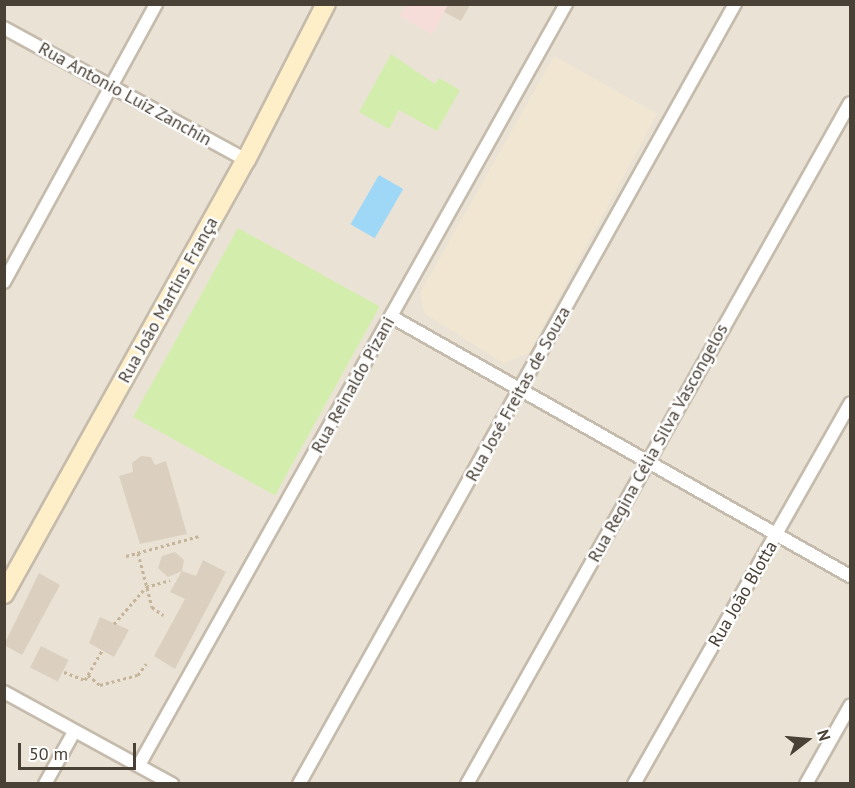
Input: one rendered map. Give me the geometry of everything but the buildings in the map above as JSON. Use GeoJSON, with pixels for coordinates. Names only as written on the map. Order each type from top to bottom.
{"type":"FeatureCollection","features":[{"type":"Feature","properties":{"kind":"main road","name":"Rua João Martins França"},"geometry":{"type":"LineString","coordinates":[[4,594],[246,160],[326,4]]}},
{"type":"Feature","properties":{"kind":"street"},"geometry":{"type":"LineString","coordinates":[[4,282],[156,4]]}},
{"type":"Feature","properties":{"kind":"street","name":"Rua Reinaldo Pizani"},"geometry":{"type":"LineString","coordinates":[[139,765],[566,4]]}},
{"type":"Feature","properties":{"kind":"street","name":"Rua José Freitas de Souza"},"geometry":{"type":"LineString","coordinates":[[299,783],[735,4]]}},
{"type":"Feature","properties":{"kind":"street","name":"Rua Antonio Luiz Zanchin"},"geometry":{"type":"LineString","coordinates":[[4,28],[246,160]]}},
{"type":"Feature","properties":{"kind":"street","name":"Rua Regina Célia Silva Vascongelos"},"geometry":{"type":"LineString","coordinates":[[467,783],[850,103]]}},
{"type":"Feature","properties":{"kind":"street"},"geometry":{"type":"LineString","coordinates":[[392,317],[850,576]]}},
{"type":"Feature","properties":{"kind":"street","name":"Rua João Blotta"},"geometry":{"type":"LineString","coordinates":[[634,783],[850,403]]}},
{"type":"Feature","properties":{"kind":"street"},"geometry":{"type":"LineString","coordinates":[[4,692],[74,732],[172,783]]}},
{"type":"Feature","properties":{"kind":"street"},"geometry":{"type":"LineString","coordinates":[[806,783],[850,705]]}},
{"type":"Feature","properties":{"kind":"street"},"geometry":{"type":"LineString","coordinates":[[45,783],[74,732]]}},
{"type":"Feature","properties":{"kind":"path"},"geometry":{"type":"LineString","coordinates":[[126,556],[199,536]]}},
{"type":"Feature","properties":{"kind":"path"},"geometry":{"type":"LineString","coordinates":[[138,553],[152,607],[163,615]]}},
{"type":"Feature","properties":{"kind":"path"},"geometry":{"type":"LineString","coordinates":[[114,624],[146,587],[170,580]]}},
{"type":"Feature","properties":{"kind":"path"},"geometry":{"type":"LineString","coordinates":[[64,672],[85,680],[102,650]]}},
{"type":"Feature","properties":{"kind":"path"},"geometry":{"type":"LineString","coordinates":[[88,675],[100,685],[138,675],[146,664]]}},
{"type":"Feature","properties":{"kind":"shaded area"},"geometry":{"type":"Polygon","coordinates":[[[406,4],[448,5],[432,34],[400,16],[406,4]]]}},
{"type":"Feature","properties":{"kind":"shaded area"},"geometry":{"type":"Polygon","coordinates":[[[5,5],[850,5],[850,783],[5,783],[5,5]]]}},
{"type":"Feature","properties":{"kind":"shaded area"},"geometry":{"type":"Polygon","coordinates":[[[554,56],[657,114],[529,353],[503,363],[424,313],[420,293],[554,56]]]}},
{"type":"Feature","properties":{"kind":"green space"},"geometry":{"type":"Polygon","coordinates":[[[391,54],[435,84],[439,78],[460,90],[437,131],[399,110],[389,129],[359,112],[391,54]]]}},
{"type":"Feature","properties":{"kind":"green space"},"geometry":{"type":"Polygon","coordinates":[[[238,228],[380,307],[275,495],[133,417],[238,228]]]}},
{"type":"Feature","properties":{"kind":"water"},"geometry":{"type":"Polygon","coordinates":[[[379,175],[403,189],[375,238],[350,224],[379,175]]]}}]}
